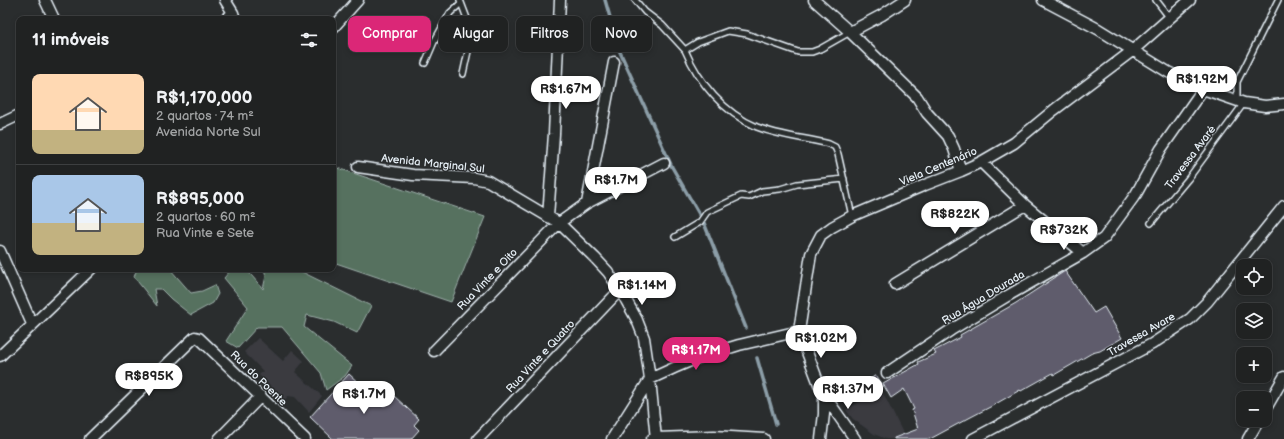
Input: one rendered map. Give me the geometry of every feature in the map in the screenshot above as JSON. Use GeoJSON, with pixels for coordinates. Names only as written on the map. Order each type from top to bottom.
{"type":"FeatureCollection","features":[{"type":"Feature","properties":{"kind":"street"},"geometry":{"type":"LineString","coordinates":[[45,0],[53,16]]}},
{"type":"Feature","properties":{"kind":"street"},"geometry":{"type":"LineString","coordinates":[[225,0],[231,16]]}},
{"type":"Feature","properties":{"kind":"street"},"geometry":{"type":"LineString","coordinates":[[336,25],[358,0]]}},
{"type":"Feature","properties":{"kind":"street"},"geometry":{"type":"LineString","coordinates":[[548,217],[554,134],[559,0]]}},
{"type":"Feature","properties":{"kind":"street"},"geometry":{"type":"LineString","coordinates":[[814,0],[850,32],[921,102],[927,113],[948,136],[954,149],[961,172]]}},
{"type":"Feature","properties":{"kind":"street"},"geometry":{"type":"LineString","coordinates":[[850,32],[882,15],[905,0]]}},
{"type":"Feature","properties":{"kind":"street"},"geometry":{"type":"LineString","coordinates":[[1043,0],[1098,29],[1168,72],[1203,89],[1240,101],[1265,106],[1284,104]]}},
{"type":"Feature","properties":{"kind":"street","name":"Viela Centenário"},"geometry":{"type":"LineString","coordinates":[[799,331],[811,254],[821,235],[852,216],[925,185],[961,172],[1014,142],[1132,51],[1190,0]]}},
{"type":"Feature","properties":{"kind":"street"},"geometry":{"type":"LineString","coordinates":[[587,203],[614,62]]}},
{"type":"Feature","properties":{"kind":"street","name":"Rua Água Dourada"},"geometry":{"type":"LineString","coordinates":[[887,373],[957,326],[1083,253],[1104,238],[1136,194],[1161,149],[1203,89]]}},
{"type":"Feature","properties":{"kind":"street"},"geometry":{"type":"LineString","coordinates":[[0,124],[16,116]]}},
{"type":"Feature","properties":{"kind":"street"},"geometry":{"type":"LineString","coordinates":[[981,162],[1025,205],[1083,253]]}},
{"type":"Feature","properties":{"kind":"street","name":"Rua Vinte e Oito"},"geometry":{"type":"LineString","coordinates":[[434,351],[559,223],[587,203],[664,163]]}},
{"type":"Feature","properties":{"kind":"street","name":"Avenida Marginal Sul"},"geometry":{"type":"LineString","coordinates":[[358,167],[413,175],[468,178],[488,181],[559,223],[608,272],[637,320],[644,338],[650,379],[654,439]]}},
{"type":"Feature","properties":{"kind":"street"},"geometry":{"type":"LineString","coordinates":[[895,284],[1025,205]]}},
{"type":"Feature","properties":{"kind":"street","name":"Travessa Avare"},"geometry":{"type":"LineString","coordinates":[[974,439],[1152,344],[1190,319],[1207,302],[1284,206]]}},
{"type":"Feature","properties":{"kind":"street"},"geometry":{"type":"LineString","coordinates":[[0,251],[32,324]]}},
{"type":"Feature","properties":{"kind":"street"},"geometry":{"type":"LineString","coordinates":[[0,356],[88,272]]}},
{"type":"Feature","properties":{"kind":"street","name":"Rua Vinte e Quatro"},"geometry":{"type":"LineString","coordinates":[[478,439],[620,290]]}},
{"type":"Feature","properties":{"kind":"street"},"geometry":{"type":"LineString","coordinates":[[612,439],[650,379],[700,357],[739,345],[799,331],[824,395],[855,439]]}},
{"type":"Feature","properties":{"kind":"street","name":"Rua do Poente"},"geometry":{"type":"LineString","coordinates":[[90,439],[195,337],[199,338],[305,439]]}},
{"type":"Feature","properties":{"kind":"street"},"geometry":{"type":"LineString","coordinates":[[1272,398],[1284,377]]}},
{"type":"Feature","properties":{"kind":"street"},"geometry":{"type":"LineString","coordinates":[[821,439],[824,414],[824,395]]}},
{"type":"Feature","properties":{"kind":"street"},"geometry":{"type":"LineString","coordinates":[[219,439],[260,396]]}},
{"type":"Feature","properties":{"kind":"street"},"geometry":{"type":"LineString","coordinates":[[1249,439],[1255,427]]}},
{"type":"Feature","properties":{"kind":"street"},"geometry":{"type":"LineString","coordinates":[[654,439],[714,437],[764,439]]}},
{"type":"Feature","properties":{"kind":"lane"},"geometry":{"type":"LineString","coordinates":[[635,0],[645,12],[662,26],[685,50],[701,79],[719,100],[739,118],[757,127],[779,134],[828,144],[835,147],[838,154],[852,216]]}},
{"type":"Feature","properties":{"kind":"lane"},"geometry":{"type":"LineString","coordinates":[[1156,0],[1169,18]]}},
{"type":"Feature","properties":{"kind":"lane"},"geometry":{"type":"LineString","coordinates":[[1240,101],[1237,82],[1278,0]]}},
{"type":"Feature","properties":{"kind":"lane"},"geometry":{"type":"LineString","coordinates":[[425,63],[434,42],[450,13],[460,1],[471,29],[471,38],[463,74]]}},
{"type":"Feature","properties":{"kind":"lane"},"geometry":{"type":"LineString","coordinates":[[685,50],[698,42],[728,32],[747,34],[798,52],[812,52],[850,32]]}},
{"type":"Feature","properties":{"kind":"lane","name":"Travessa Avaré"},"geometry":{"type":"LineString","coordinates":[[1151,223],[1188,179],[1240,101]]}},
{"type":"Feature","properties":{"kind":"lane"},"geometry":{"type":"LineString","coordinates":[[674,237],[700,222],[707,212],[741,196],[749,197],[762,192],[797,184],[844,179]]}},
{"type":"Feature","properties":{"kind":"shaded area"},"geometry":{"type":"Polygon","coordinates":[[[258,338],[283,361],[292,350],[304,361],[295,372],[322,396],[309,412],[295,397],[288,396],[285,400],[259,375],[263,371],[244,352],[258,338]]]}},
{"type":"Feature","properties":{"kind":"shaded area"},"geometry":{"type":"Polygon","coordinates":[[[881,389],[906,439],[886,439],[874,434],[853,419],[846,410],[881,389]]]}},
{"type":"Feature","properties":{"kind":"green space"},"geometry":{"type":"Polygon","coordinates":[[[336,167],[485,217],[451,302],[336,263],[336,167]]]}},
{"type":"Feature","properties":{"kind":"green space"},"geometry":{"type":"Polygon","coordinates":[[[136,272],[173,272],[191,293],[202,291],[215,285],[218,294],[213,303],[191,315],[161,289],[154,289],[157,306],[134,277],[136,272]]]}},
{"type":"Feature","properties":{"kind":"green space"},"geometry":{"type":"Polygon","coordinates":[[[229,272],[249,272],[263,289],[266,276],[265,272],[302,272],[371,306],[357,333],[334,322],[307,315],[304,327],[352,366],[345,376],[326,390],[321,373],[282,327],[257,327],[238,348],[226,341],[248,307],[224,278],[229,272]]]}},
{"type":"Feature","properties":{"kind":"building"},"geometry":{"type":"Polygon","coordinates":[[[1065,271],[1094,313],[1104,307],[1122,338],[1054,375],[1053,373],[1021,391],[1020,390],[930,439],[894,439],[918,429],[912,410],[914,409],[904,389],[891,398],[883,384],[919,364],[918,362],[936,354],[934,351],[961,337],[960,335],[1016,303],[1065,271]]]}},
{"type":"Feature","properties":{"kind":"building"},"geometry":{"type":"Polygon","coordinates":[[[349,374],[384,406],[394,396],[419,419],[414,425],[419,430],[411,439],[333,439],[310,417],[349,374]]]}},
{"type":"Feature","properties":{"kind":"building"},"geometry":{"type":"Polygon","coordinates":[[[876,375],[884,386],[873,392],[866,382],[876,375]]]}},
{"type":"Feature","properties":{"kind":"waterway"},"geometry":{"type":"LineString","coordinates":[[605,0],[620,52],[672,167],[699,214]]}},
{"type":"Feature","properties":{"kind":"waterway"},"geometry":{"type":"LineString","coordinates":[[704,223],[746,328]]}},
{"type":"Feature","properties":{"kind":"waterway"},"geometry":{"type":"LineString","coordinates":[[757,358],[776,424]]}}]}
